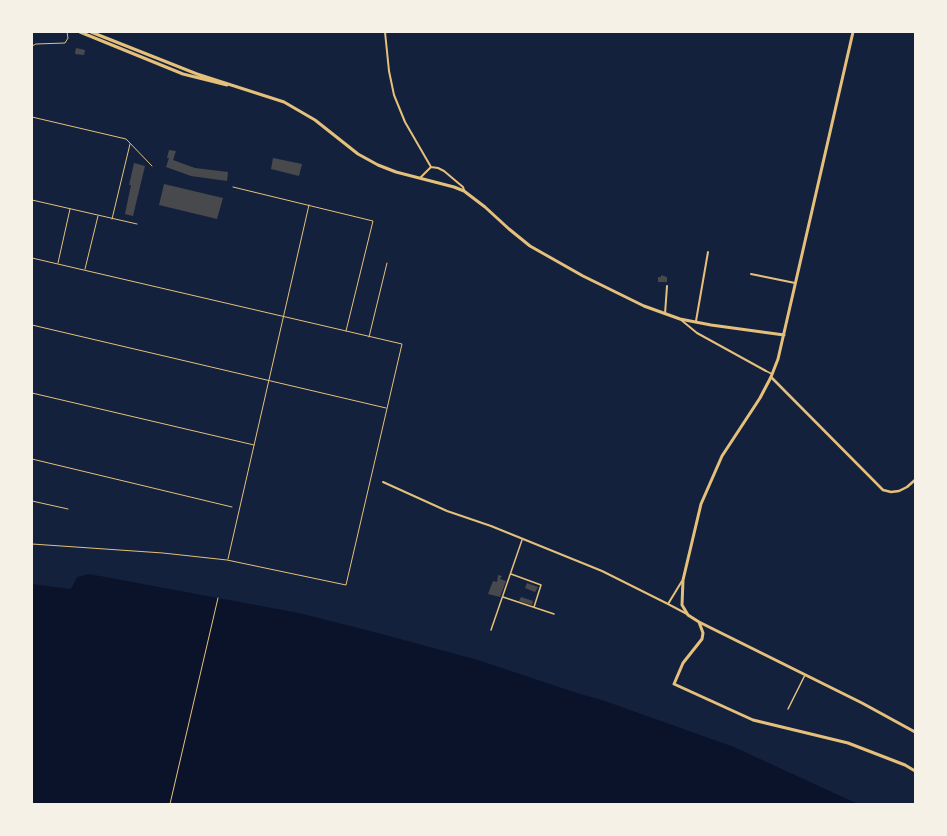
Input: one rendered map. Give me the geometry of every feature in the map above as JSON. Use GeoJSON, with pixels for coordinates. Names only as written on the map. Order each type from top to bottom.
{"type":"FeatureCollection","features":[{"type":"Feature","properties":{"kind":"main road"},"geometry":{"type":"LineString","coordinates":[[80,32],[183,74],[206,81],[237,87]]}},
{"type":"Feature","properties":{"kind":"main road"},"geometry":{"type":"LineString","coordinates":[[91,32],[186,70],[284,102],[315,120],[358,154],[367,159],[396,172],[464,191],[485,207],[520,238],[538,251],[644,306],[696,323],[784,334]]}},
{"type":"Feature","properties":{"kind":"main road"},"geometry":{"type":"LineString","coordinates":[[853,32],[784,334],[772,376],[760,398],[722,456],[710,480],[701,504],[683,580],[682,605],[688,615],[700,622],[805,674],[915,732]]}},
{"type":"Feature","properties":{"kind":"main road"},"geometry":{"type":"LineString","coordinates":[[700,622],[703,633],[702,639],[683,663],[674,684],[753,720],[848,743],[905,765],[915,771]]}},
{"type":"Feature","properties":{"kind":"street"},"geometry":{"type":"LineString","coordinates":[[385,32],[389,71],[394,95],[405,122],[431,167]]}},
{"type":"Feature","properties":{"kind":"street"},"geometry":{"type":"LineString","coordinates":[[420,178],[431,167]]}},
{"type":"Feature","properties":{"kind":"street"},"geometry":{"type":"LineString","coordinates":[[431,167],[444,171],[463,187],[464,191]]}},
{"type":"Feature","properties":{"kind":"street"},"geometry":{"type":"LineString","coordinates":[[696,323],[708,252]]}},
{"type":"Feature","properties":{"kind":"street"},"geometry":{"type":"LineString","coordinates":[[751,274],[796,283]]}},
{"type":"Feature","properties":{"kind":"street"},"geometry":{"type":"LineString","coordinates":[[665,314],[667,286]]}},
{"type":"Feature","properties":{"kind":"street"},"geometry":{"type":"LineString","coordinates":[[680,319],[697,333],[766,371],[772,376],[883,490],[891,492],[899,491],[907,487],[915,480]]}},
{"type":"Feature","properties":{"kind":"street"},"geometry":{"type":"LineString","coordinates":[[383,482],[447,512],[473,520],[602,571],[688,615]]}},
{"type":"Feature","properties":{"kind":"street"},"geometry":{"type":"LineString","coordinates":[[491,630],[522,540]]}},
{"type":"Feature","properties":{"kind":"street"},"geometry":{"type":"LineString","coordinates":[[511,574],[541,586],[534,607]]}},
{"type":"Feature","properties":{"kind":"street"},"geometry":{"type":"LineString","coordinates":[[668,604],[683,580]]}},
{"type":"Feature","properties":{"kind":"street"},"geometry":{"type":"LineString","coordinates":[[503,597],[554,614]]}},
{"type":"Feature","properties":{"kind":"street"},"geometry":{"type":"LineString","coordinates":[[788,709],[805,674]]}},
{"type":"Feature","properties":{"kind":"lane"},"geometry":{"type":"LineString","coordinates":[[32,46],[36,44],[65,43],[68,38],[67,32]]}},
{"type":"Feature","properties":{"kind":"lane"},"geometry":{"type":"LineString","coordinates":[[32,117],[126,139],[152,166]]}},
{"type":"Feature","properties":{"kind":"lane"},"geometry":{"type":"LineString","coordinates":[[112,219],[130,144]]}},
{"type":"Feature","properties":{"kind":"lane"},"geometry":{"type":"LineString","coordinates":[[233,187],[373,221],[346,332]]}},
{"type":"Feature","properties":{"kind":"lane"},"geometry":{"type":"LineString","coordinates":[[32,200],[137,224]]}},
{"type":"Feature","properties":{"kind":"lane"},"geometry":{"type":"LineString","coordinates":[[227,560],[270,381],[309,205]]}},
{"type":"Feature","properties":{"kind":"lane"},"geometry":{"type":"LineString","coordinates":[[57,264],[70,209]]}},
{"type":"Feature","properties":{"kind":"lane"},"geometry":{"type":"LineString","coordinates":[[85,270],[98,216]]}},
{"type":"Feature","properties":{"kind":"lane"},"geometry":{"type":"LineString","coordinates":[[32,258],[402,344],[346,585],[227,560],[163,553],[32,544]]}},
{"type":"Feature","properties":{"kind":"lane"},"geometry":{"type":"LineString","coordinates":[[369,337],[387,263]]}},
{"type":"Feature","properties":{"kind":"lane"},"geometry":{"type":"LineString","coordinates":[[32,325],[387,408]]}},
{"type":"Feature","properties":{"kind":"lane"},"geometry":{"type":"LineString","coordinates":[[32,393],[255,445]]}},
{"type":"Feature","properties":{"kind":"lane"},"geometry":{"type":"LineString","coordinates":[[32,459],[232,507]]}},
{"type":"Feature","properties":{"kind":"lane"},"geometry":{"type":"LineString","coordinates":[[32,501],[68,509]]}},
{"type":"Feature","properties":{"kind":"path"},"geometry":{"type":"LineString","coordinates":[[170,804],[218,598]]}},
{"type":"Feature","properties":{"kind":"water"},"geometry":{"type":"Polygon","coordinates":[[[89,574],[299,613],[478,660],[602,700],[734,747],[858,804],[32,804],[32,584],[71,589],[77,577],[89,574]]]}},
{"type":"Feature","properties":{"kind":"building"},"geometry":{"type":"Polygon","coordinates":[[[76,48],[85,50],[84,55],[75,54],[76,48]]]}},
{"type":"Feature","properties":{"kind":"building"},"geometry":{"type":"Polygon","coordinates":[[[169,150],[176,151],[173,160],[195,168],[228,172],[227,181],[191,176],[166,167],[169,158],[167,158],[169,150]]]}},
{"type":"Feature","properties":{"kind":"building"},"geometry":{"type":"Polygon","coordinates":[[[273,158],[302,164],[299,176],[271,169],[273,158]]]}},
{"type":"Feature","properties":{"kind":"building"},"geometry":{"type":"Polygon","coordinates":[[[134,163],[145,166],[133,216],[125,214],[134,163]]]}},
{"type":"Feature","properties":{"kind":"building"},"geometry":{"type":"Polygon","coordinates":[[[164,184],[223,198],[217,219],[159,205],[164,184]]]}},
{"type":"Feature","properties":{"kind":"building"},"geometry":{"type":"Polygon","coordinates":[[[661,275],[667,277],[667,282],[658,282],[658,277],[661,277],[661,275]]]}},
{"type":"Feature","properties":{"kind":"building"},"geometry":{"type":"Polygon","coordinates":[[[498,575],[502,576],[500,579],[506,581],[500,597],[488,594],[493,581],[497,582],[498,575]]]}},
{"type":"Feature","properties":{"kind":"building"},"geometry":{"type":"Polygon","coordinates":[[[527,583],[538,587],[535,592],[525,588],[527,583]]]}},
{"type":"Feature","properties":{"kind":"building"},"geometry":{"type":"Polygon","coordinates":[[[521,597],[533,601],[532,605],[519,601],[521,597]]]}}]}
